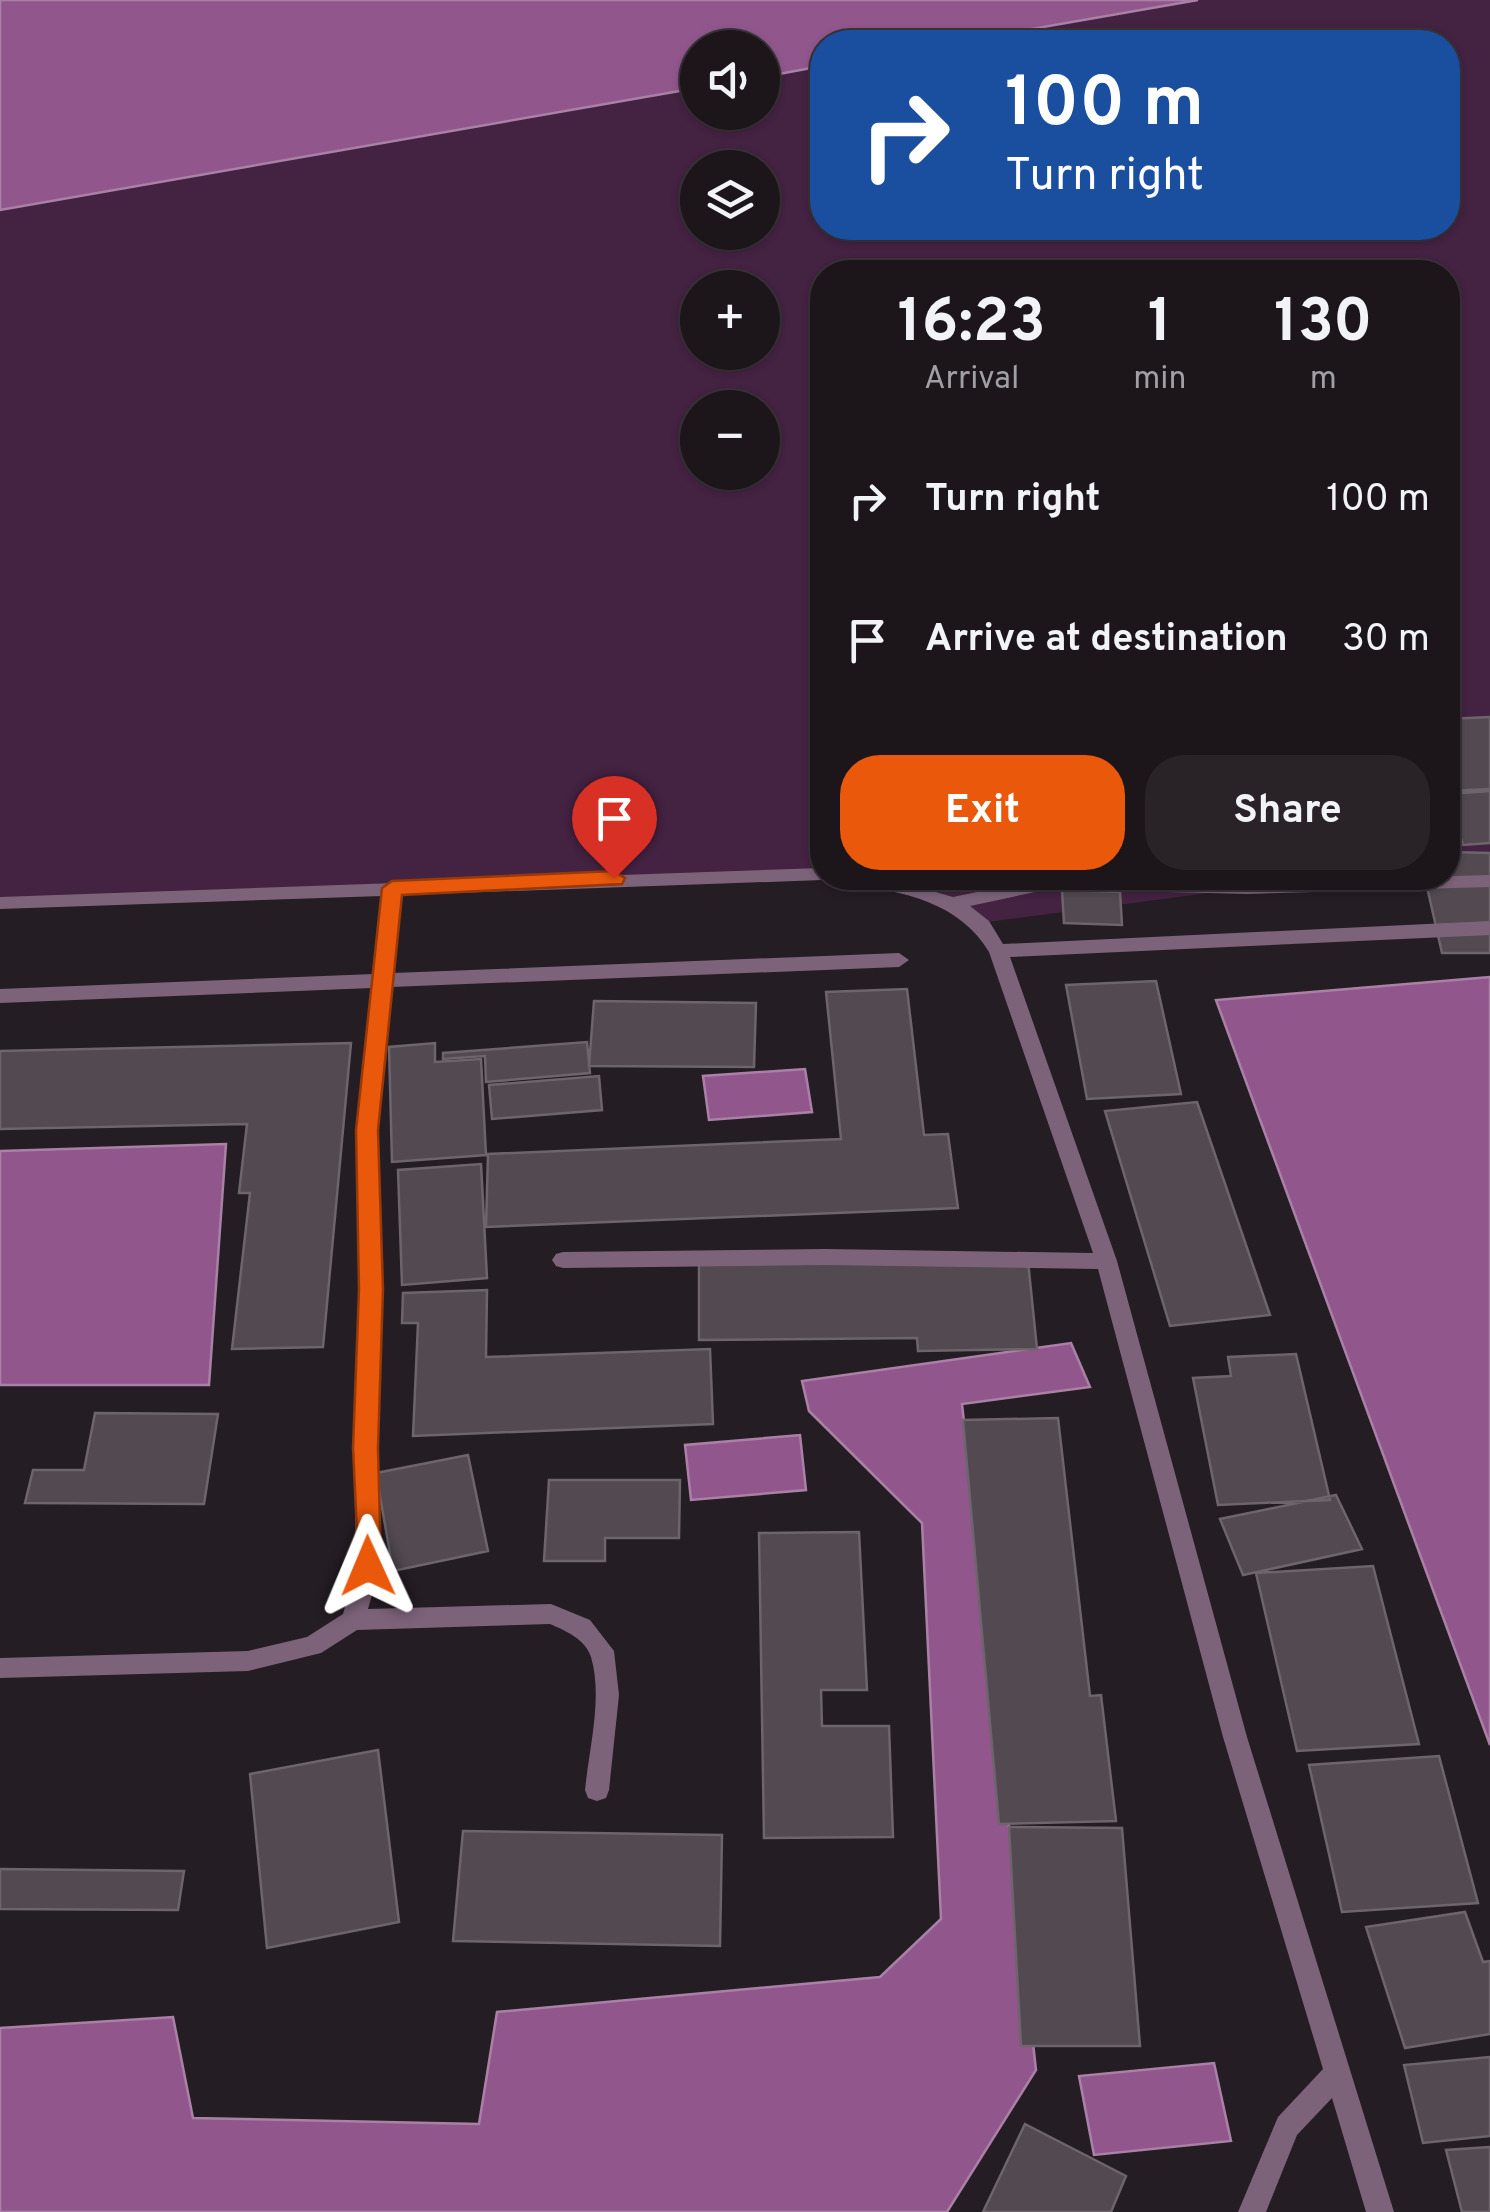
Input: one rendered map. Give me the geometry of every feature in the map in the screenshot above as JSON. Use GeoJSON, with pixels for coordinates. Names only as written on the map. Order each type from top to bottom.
{"type":"FeatureCollection","features":[{"type":"Feature","properties":{"kind":"street"},"geometry":{"type":"LineString","coordinates":[[0,903],[810,874]]}},
{"type":"Feature","properties":{"kind":"street"},"geometry":{"type":"LineString","coordinates":[[1460,882],[1490,881]]}},
{"type":"Feature","properties":{"kind":"street"},"geometry":{"type":"LineString","coordinates":[[352,1620],[368,1566],[366,1448],[371,1289],[367,1130],[392,888]]}},
{"type":"Feature","properties":{"kind":"street"},"geometry":{"type":"LineString","coordinates":[[906,890],[950,904],[980,923],[998,951],[1106,1262],[1235,1737],[1380,2212]]}},
{"type":"Feature","properties":{"kind":"street"},"geometry":{"type":"LineString","coordinates":[[950,904],[1013,890]]}},
{"type":"Feature","properties":{"kind":"street"},"geometry":{"type":"LineString","coordinates":[[998,951],[1490,928]]}},
{"type":"Feature","properties":{"kind":"street"},"geometry":{"type":"LineString","coordinates":[[0,996],[898,960]]}},
{"type":"Feature","properties":{"kind":"street"},"geometry":{"type":"LineString","coordinates":[[563,1260],[824,1256],[1106,1262]]}},
{"type":"Feature","properties":{"kind":"street"},"geometry":{"type":"LineString","coordinates":[[0,1668],[248,1662],[313,1646],[352,1620],[551,1614],[582,1627],[602,1651],[608,1695],[597,1790]]}},
{"type":"Feature","properties":{"kind":"street"},"geometry":{"type":"LineString","coordinates":[[1252,2212],[1287,2126],[1338,2072]]}},
{"type":"Feature","properties":{"kind":"shaded area"},"geometry":{"type":"Polygon","coordinates":[[[0,0],[1198,0],[1026,30],[810,30],[810,68],[780,74],[780,30],[680,30],[680,91],[0,210],[0,0]]]}},
{"type":"Feature","properties":{"kind":"shaded area"},"geometry":{"type":"Polygon","coordinates":[[[1198,0],[1490,0],[1490,878],[1460,879],[1460,260],[810,260],[810,874],[0,903],[0,210],[680,91],[680,130],[780,130],[780,74],[810,68],[810,240],[1460,240],[1460,30],[1026,30],[1198,0]]]}},
{"type":"Feature","properties":{"kind":"shaded area"},"geometry":{"type":"Polygon","coordinates":[[[900,890],[1232,890],[980,923],[900,890]]]}},
{"type":"Feature","properties":{"kind":"shaded area"},"geometry":{"type":"Polygon","coordinates":[[[1490,977],[1490,1745],[1216,1000],[1490,977]]]}},
{"type":"Feature","properties":{"kind":"shaded area"},"geometry":{"type":"Polygon","coordinates":[[[805,1069],[812,1112],[709,1120],[703,1076],[805,1069]]]}},
{"type":"Feature","properties":{"kind":"shaded area"},"geometry":{"type":"Polygon","coordinates":[[[226,1144],[209,1385],[0,1385],[0,1151],[226,1144]]]}},
{"type":"Feature","properties":{"kind":"shaded area"},"geometry":{"type":"Polygon","coordinates":[[[1071,1343],[1090,1387],[962,1404],[1036,2070],[947,2212],[0,2212],[0,2028],[173,2017],[193,2118],[479,2124],[497,2012],[880,1977],[941,1919],[922,1523],[809,1411],[802,1381],[1071,1343]]]}},
{"type":"Feature","properties":{"kind":"shaded area"},"geometry":{"type":"Polygon","coordinates":[[[800,1435],[806,1490],[691,1500],[685,1445],[800,1435]]]}},
{"type":"Feature","properties":{"kind":"shaded area"},"geometry":{"type":"Polygon","coordinates":[[[1214,2063],[1231,2141],[1094,2155],[1079,2076],[1214,2063]]]}},
{"type":"Feature","properties":{"kind":"building"},"geometry":{"type":"Polygon","coordinates":[[[1490,717],[1490,789],[1460,790],[1460,718],[1490,717]]]}},
{"type":"Feature","properties":{"kind":"building"},"geometry":{"type":"Polygon","coordinates":[[[1490,791],[1490,843],[1463,845],[1460,793],[1490,791]]]}},
{"type":"Feature","properties":{"kind":"building"},"geometry":{"type":"Polygon","coordinates":[[[1460,852],[1490,853],[1490,953],[1442,953],[1428,890],[1460,890],[1460,852]]]}},
{"type":"Feature","properties":{"kind":"building"},"geometry":{"type":"Polygon","coordinates":[[[1062,890],[1120,892],[1122,925],[1064,923],[1062,890]]]}},
{"type":"Feature","properties":{"kind":"building"},"geometry":{"type":"Polygon","coordinates":[[[1156,981],[1181,1094],[1087,1099],[1066,985],[1156,981]]]}},
{"type":"Feature","properties":{"kind":"building"},"geometry":{"type":"Polygon","coordinates":[[[907,989],[924,1135],[948,1134],[958,1208],[486,1227],[488,1154],[841,1139],[826,992],[907,989]]]}},
{"type":"Feature","properties":{"kind":"building"},"geometry":{"type":"Polygon","coordinates":[[[594,1001],[756,1003],[754,1067],[589,1066],[594,1001]]]}},
{"type":"Feature","properties":{"kind":"building"},"geometry":{"type":"Polygon","coordinates":[[[587,1042],[590,1073],[486,1082],[485,1056],[443,1059],[443,1053],[587,1042]]]}},
{"type":"Feature","properties":{"kind":"building"},"geometry":{"type":"Polygon","coordinates":[[[351,1043],[323,1347],[232,1349],[250,1193],[239,1193],[247,1124],[0,1129],[0,1051],[351,1043]]]}},
{"type":"Feature","properties":{"kind":"building"},"geometry":{"type":"Polygon","coordinates":[[[435,1043],[435,1062],[481,1059],[486,1155],[392,1162],[389,1047],[435,1043]]]}},
{"type":"Feature","properties":{"kind":"building"},"geometry":{"type":"Polygon","coordinates":[[[599,1076],[602,1110],[492,1119],[489,1085],[599,1076]]]}},
{"type":"Feature","properties":{"kind":"building"},"geometry":{"type":"Polygon","coordinates":[[[1197,1102],[1270,1315],[1170,1326],[1105,1111],[1197,1102]]]}},
{"type":"Feature","properties":{"kind":"building"},"geometry":{"type":"Polygon","coordinates":[[[481,1164],[487,1278],[402,1285],[398,1170],[481,1164]]]}},
{"type":"Feature","properties":{"kind":"building"},"geometry":{"type":"Polygon","coordinates":[[[1028,1261],[1037,1349],[918,1351],[917,1338],[699,1340],[699,1264],[1028,1261]]]}},
{"type":"Feature","properties":{"kind":"building"},"geometry":{"type":"Polygon","coordinates":[[[487,1290],[486,1357],[710,1349],[713,1424],[413,1436],[418,1323],[402,1323],[403,1293],[487,1290]]]}},
{"type":"Feature","properties":{"kind":"building"},"geometry":{"type":"Polygon","coordinates":[[[1296,1354],[1330,1500],[1218,1505],[1193,1378],[1231,1376],[1228,1357],[1296,1354]]]}},
{"type":"Feature","properties":{"kind":"building"},"geometry":{"type":"Polygon","coordinates":[[[95,1413],[218,1414],[204,1504],[25,1503],[33,1470],[84,1470],[95,1413]]]}},
{"type":"Feature","properties":{"kind":"building"},"geometry":{"type":"Polygon","coordinates":[[[1058,1418],[1090,1696],[1101,1695],[1116,1821],[999,1824],[963,1420],[1058,1418]]]}},
{"type":"Feature","properties":{"kind":"building"},"geometry":{"type":"Polygon","coordinates":[[[468,1455],[488,1551],[393,1571],[376,1473],[468,1455]]]}},
{"type":"Feature","properties":{"kind":"building"},"geometry":{"type":"Polygon","coordinates":[[[549,1480],[680,1480],[679,1538],[605,1538],[605,1561],[544,1561],[549,1480]]]}},
{"type":"Feature","properties":{"kind":"building"},"geometry":{"type":"Polygon","coordinates":[[[1336,1495],[1362,1549],[1243,1575],[1220,1519],[1336,1495]]]}},
{"type":"Feature","properties":{"kind":"building"},"geometry":{"type":"Polygon","coordinates":[[[859,1532],[867,1690],[821,1690],[822,1726],[889,1726],[893,1837],[764,1838],[759,1533],[859,1532]]]}},
{"type":"Feature","properties":{"kind":"building"},"geometry":{"type":"Polygon","coordinates":[[[1373,1566],[1419,1744],[1297,1751],[1256,1573],[1373,1566]]]}},
{"type":"Feature","properties":{"kind":"building"},"geometry":{"type":"Polygon","coordinates":[[[378,1750],[399,1922],[267,1948],[250,1774],[378,1750]]]}},
{"type":"Feature","properties":{"kind":"building"},"geometry":{"type":"Polygon","coordinates":[[[1439,1756],[1478,1903],[1342,1912],[1309,1765],[1439,1756]]]}},
{"type":"Feature","properties":{"kind":"building"},"geometry":{"type":"Polygon","coordinates":[[[1009,1827],[1122,1828],[1140,2046],[1021,2046],[1009,1827]]]}},
{"type":"Feature","properties":{"kind":"building"},"geometry":{"type":"Polygon","coordinates":[[[463,1831],[722,1835],[720,1946],[453,1941],[463,1831]]]}},
{"type":"Feature","properties":{"kind":"building"},"geometry":{"type":"Polygon","coordinates":[[[0,1869],[184,1871],[178,1910],[0,1909],[0,1869]]]}},
{"type":"Feature","properties":{"kind":"building"},"geometry":{"type":"Polygon","coordinates":[[[1465,1912],[1483,1962],[1490,1961],[1490,2034],[1405,2048],[1366,1927],[1465,1912]]]}},
{"type":"Feature","properties":{"kind":"building"},"geometry":{"type":"Polygon","coordinates":[[[1490,2057],[1490,2136],[1423,2143],[1404,2065],[1490,2057]]]}},
{"type":"Feature","properties":{"kind":"building"},"geometry":{"type":"Polygon","coordinates":[[[1025,2124],[1126,2176],[1111,2212],[983,2212],[1025,2124]]]}},
{"type":"Feature","properties":{"kind":"building"},"geometry":{"type":"Polygon","coordinates":[[[1490,2147],[1490,2212],[1462,2212],[1446,2150],[1490,2147]]]}},
{"type":"Feature","properties":{"kind":"route"},"geometry":{"type":"LineString","coordinates":[[368,1566],[366,1448],[371,1289],[367,1130],[375,1022],[392,888],[614,878]]}}]}
